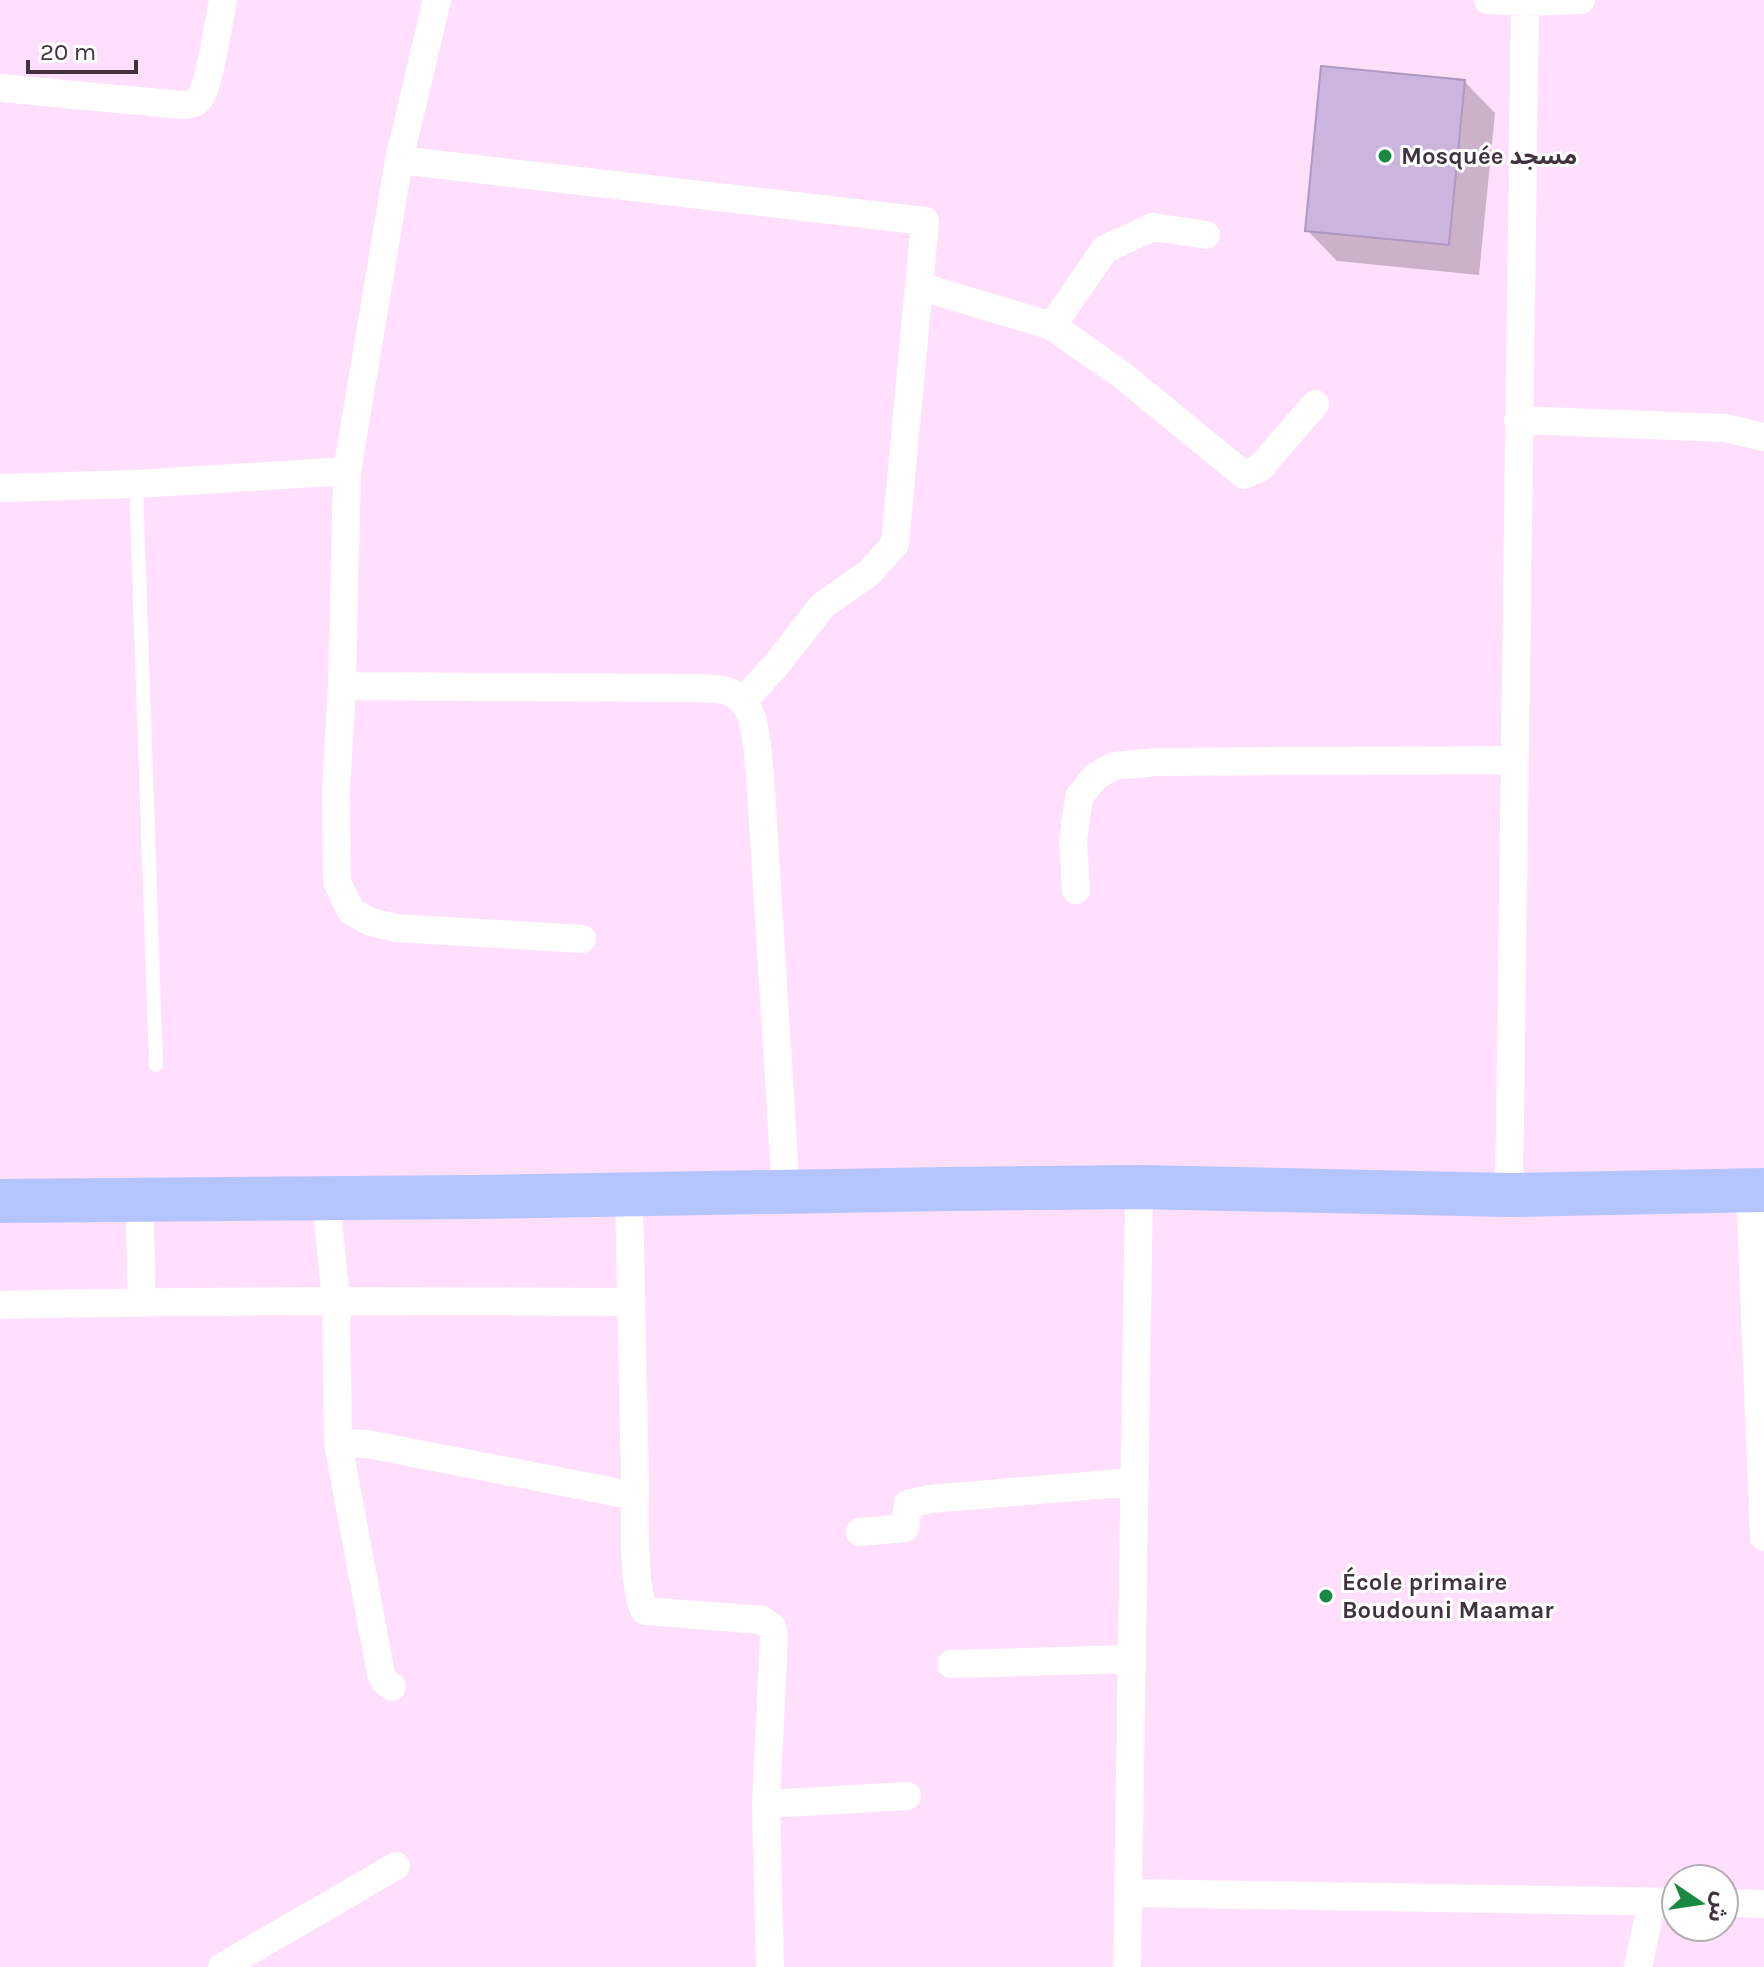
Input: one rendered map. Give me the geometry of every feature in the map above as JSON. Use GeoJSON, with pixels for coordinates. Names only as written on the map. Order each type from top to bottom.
{"type":"FeatureCollection","features":[{"type":"Feature","properties":{"kind":"highway"},"geometry":{"type":"LineString","coordinates":[[0,1201],[1139,1187],[1509,1195],[1757,1190]]}},
{"type":"Feature","properties":{"kind":"street"},"geometry":{"type":"LineString","coordinates":[[0,88],[194,104],[201,97],[206,82],[223,0]]}},
{"type":"Feature","properties":{"kind":"street"},"geometry":{"type":"LineString","coordinates":[[437,0],[399,160],[347,471],[336,791],[337,882],[351,911],[371,922],[397,928],[582,939]]}},
{"type":"Feature","properties":{"kind":"street"},"geometry":{"type":"LineString","coordinates":[[1488,0],[1581,0]]}},
{"type":"Feature","properties":{"kind":"street"},"geometry":{"type":"LineString","coordinates":[[1509,1195],[1525,2]]}},
{"type":"Feature","properties":{"kind":"street"},"geometry":{"type":"LineString","coordinates":[[399,160],[925,221],[895,544],[869,573],[823,605],[743,701]]}},
{"type":"Feature","properties":{"kind":"street"},"geometry":{"type":"LineString","coordinates":[[1052,326],[1105,249],[1153,227],[1206,235]]}},
{"type":"Feature","properties":{"kind":"street"},"geometry":{"type":"LineString","coordinates":[[919,286],[1052,326],[1122,375],[1244,475],[1260,468],[1315,404]]}},
{"type":"Feature","properties":{"kind":"street"},"geometry":{"type":"LineString","coordinates":[[1518,420],[1725,428],[1764,437]]}},
{"type":"Feature","properties":{"kind":"street"},"geometry":{"type":"LineString","coordinates":[[0,488],[136,484],[347,471]]}},
{"type":"Feature","properties":{"kind":"street"},"geometry":{"type":"LineString","coordinates":[[342,686],[682,688],[728,691],[743,701],[751,713],[760,774],[786,1192]]}},
{"type":"Feature","properties":{"kind":"street"},"geometry":{"type":"LineString","coordinates":[[1076,890],[1073,841],[1079,797],[1096,776],[1114,766],[1156,762],[1514,760]]}},
{"type":"Feature","properties":{"kind":"street"},"geometry":{"type":"LineString","coordinates":[[1127,1967],[1139,1187]]}},
{"type":"Feature","properties":{"kind":"street"},"geometry":{"type":"LineString","coordinates":[[1757,1190],[1764,1537]]}},
{"type":"Feature","properties":{"kind":"street"},"geometry":{"type":"LineString","coordinates":[[629,1195],[637,1582],[640,1602],[645,1611],[762,1620],[772,1627],[774,1637],[766,1804],[770,1967]]}},
{"type":"Feature","properties":{"kind":"street"},"geometry":{"type":"LineString","coordinates":[[326,1198],[336,1301],[338,1443],[381,1674],[392,1687]]}},
{"type":"Feature","properties":{"kind":"street"},"geometry":{"type":"LineString","coordinates":[[139,1200],[142,1302]]}},
{"type":"Feature","properties":{"kind":"street"},"geometry":{"type":"LineString","coordinates":[[0,1305],[336,1301],[631,1302]]}},
{"type":"Feature","properties":{"kind":"street"},"geometry":{"type":"LineString","coordinates":[[338,1443],[367,1444],[635,1496]]}},
{"type":"Feature","properties":{"kind":"street"},"geometry":{"type":"LineString","coordinates":[[860,1532],[905,1528],[908,1504],[930,1499],[1134,1482]]}},
{"type":"Feature","properties":{"kind":"street"},"geometry":{"type":"LineString","coordinates":[[951,1664],[1131,1659]]}},
{"type":"Feature","properties":{"kind":"street"},"geometry":{"type":"LineString","coordinates":[[766,1804],[907,1796]]}},
{"type":"Feature","properties":{"kind":"street"},"geometry":{"type":"LineString","coordinates":[[222,1967],[396,1866]]}},
{"type":"Feature","properties":{"kind":"street"},"geometry":{"type":"LineString","coordinates":[[1128,1893],[1660,1902]]}},
{"type":"Feature","properties":{"kind":"street"},"geometry":{"type":"LineString","coordinates":[[1740,1903],[1764,1904]]}},
{"type":"Feature","properties":{"kind":"street"},"geometry":{"type":"LineString","coordinates":[[1638,1967],[1660,1912]]}},
{"type":"Feature","properties":{"kind":"lane"},"geometry":{"type":"LineString","coordinates":[[136,484],[156,1065]]}},
{"type":"Feature","properties":{"kind":"building","name":"Mosquée مسجد"},"geometry":{"type":"Polygon","coordinates":[[[1321,66],[1465,80],[1449,245],[1305,231],[1321,66]]]}},
{"type":"Feature","properties":{"kind":"place","name":"Mosquée مسجد"},"geometry":{"type":"Point","coordinates":[1385,156]}},
{"type":"Feature","properties":{"kind":"place","name":"École primaire Boudouni Maamar"},"geometry":{"type":"Point","coordinates":[1326,1596]}}]}
